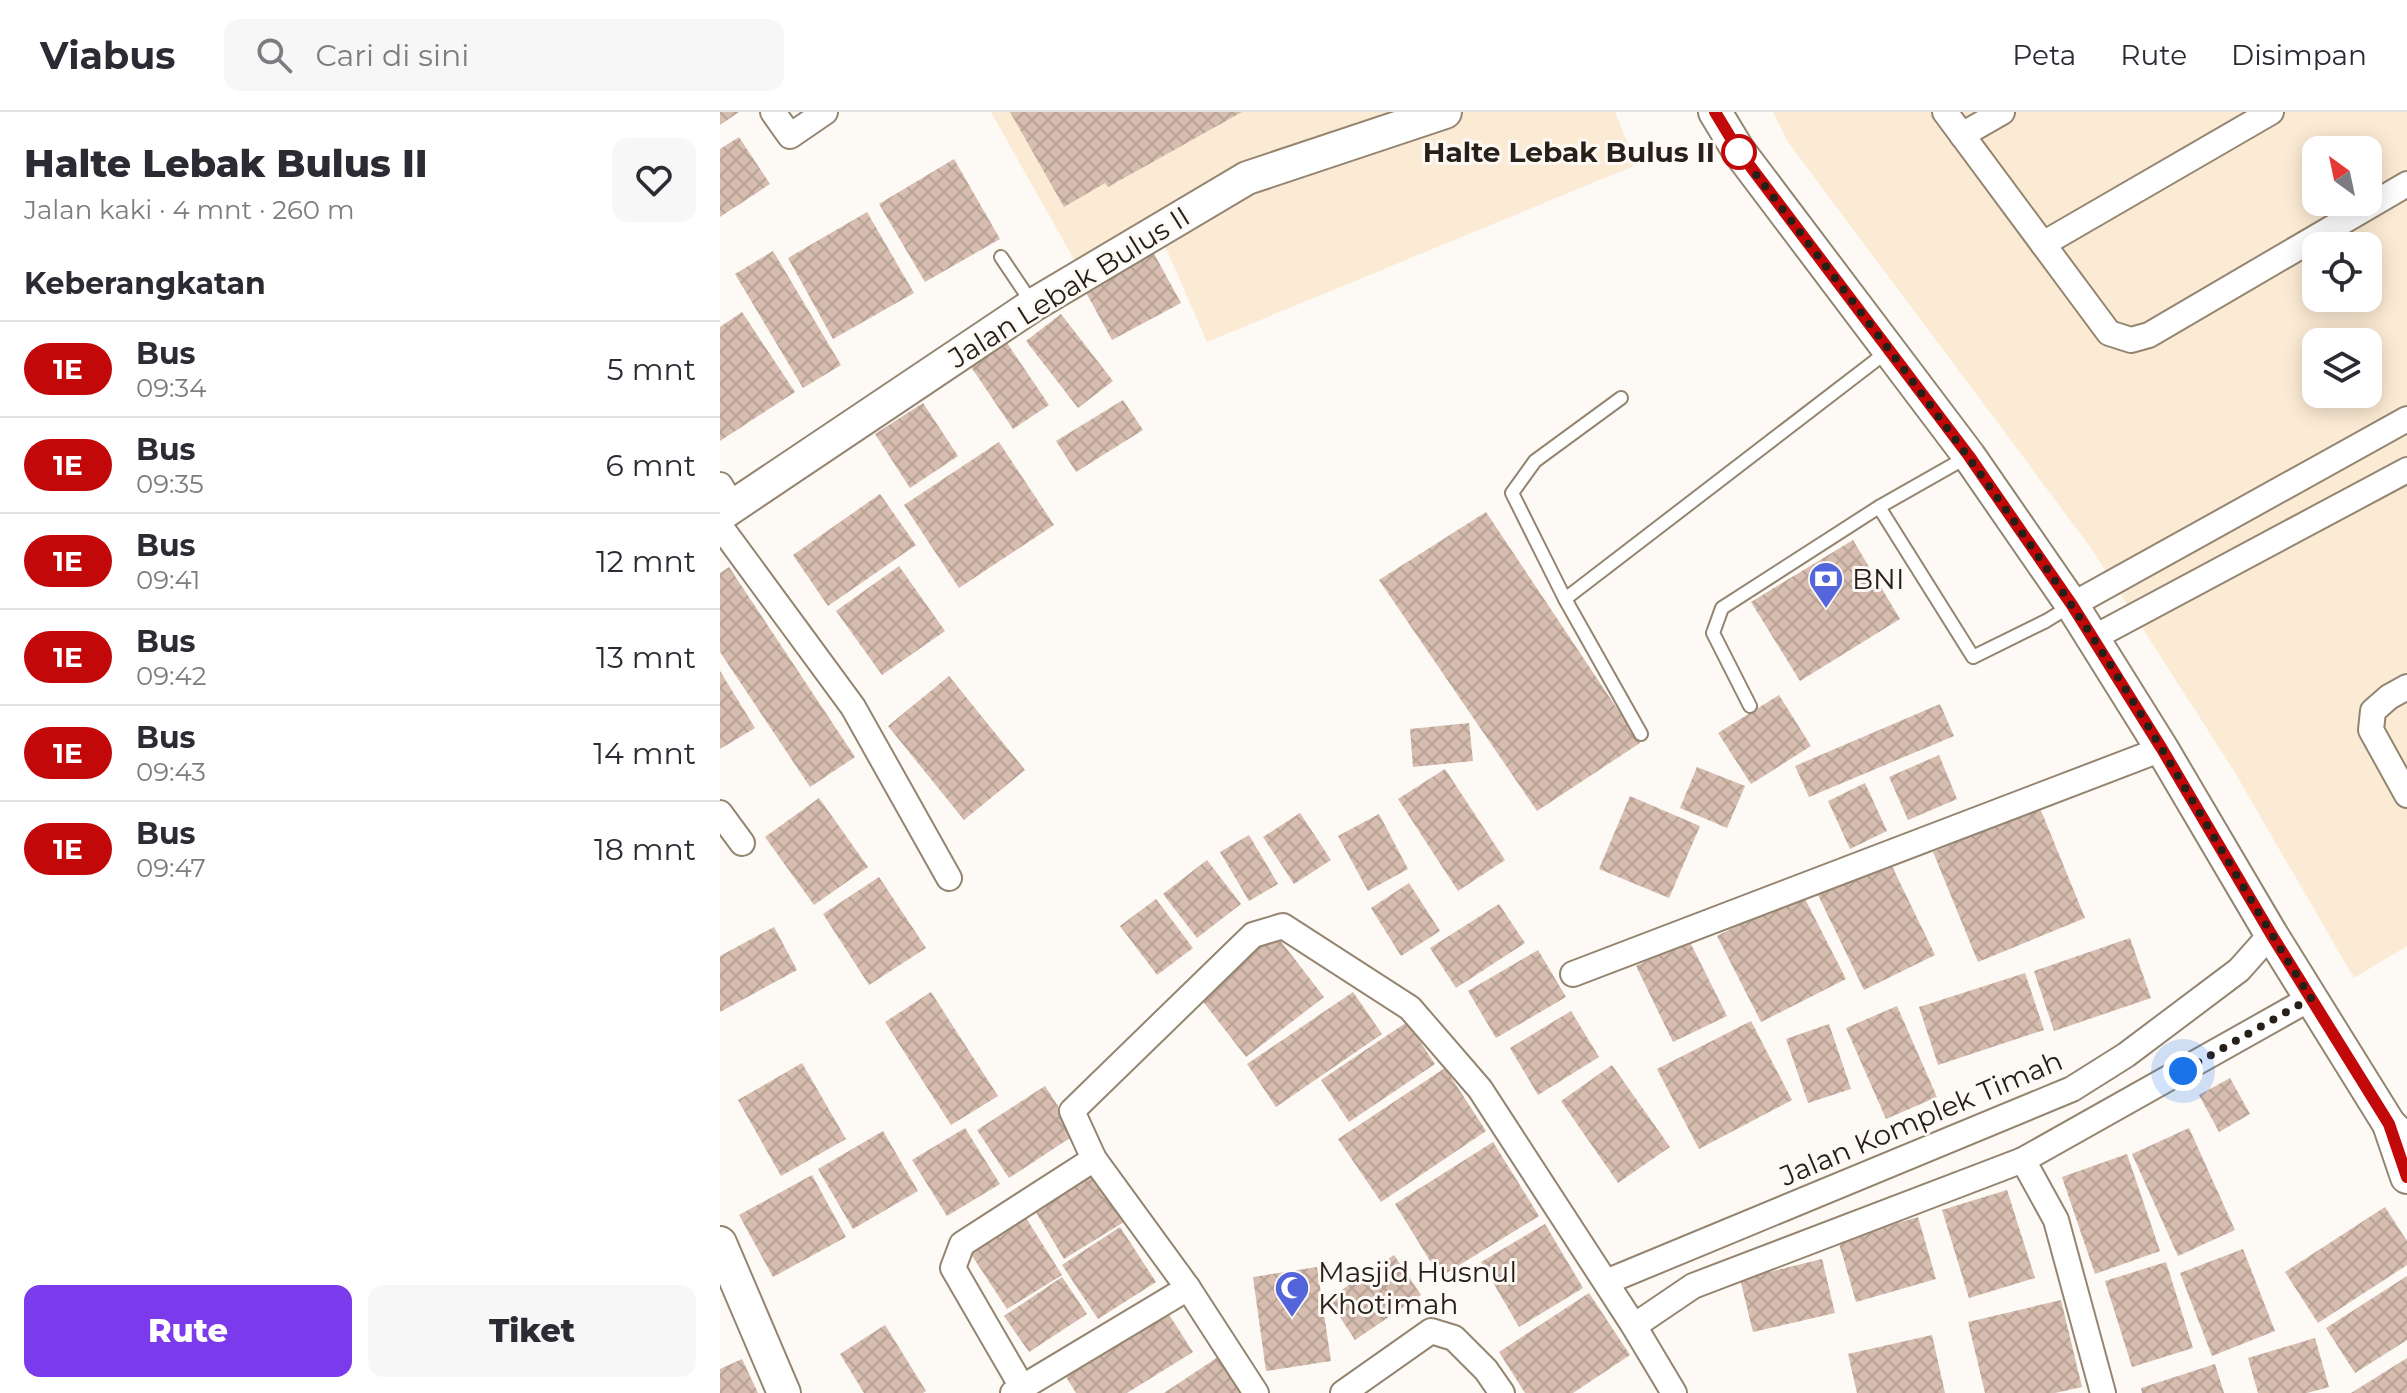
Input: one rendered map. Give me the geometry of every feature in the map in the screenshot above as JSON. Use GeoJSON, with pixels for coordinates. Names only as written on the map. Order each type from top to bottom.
{"type":"FeatureCollection","features":[{"type":"Feature","properties":{"kind":"main road","name":"Jalan Lebak Bulus II"},"geometry":{"type":"LineString","coordinates":[[723,508],[1033,305],[1247,178],[1445,112]]}},
{"type":"Feature","properties":{"kind":"main road"},"geometry":{"type":"LineString","coordinates":[[1715,112],[1738,150],[1969,456],[2072,605],[2162,749],[2271,934],[2398,1133],[2407,1175]]}},
{"type":"Feature","properties":{"kind":"main road"},"geometry":{"type":"LineString","coordinates":[[720,1243],[784,1393]]}},
{"type":"Feature","properties":{"kind":"street"},"geometry":{"type":"LineString","coordinates":[[773,112],[790,136],[825,112]]}},
{"type":"Feature","properties":{"kind":"street"},"geometry":{"type":"LineString","coordinates":[[1945,112],[2109,333],[2131,340],[2149,335],[2407,184]]}},
{"type":"Feature","properties":{"kind":"street"},"geometry":{"type":"LineString","coordinates":[[1962,135],[2002,112]]}},
{"type":"Feature","properties":{"kind":"street"},"geometry":{"type":"LineString","coordinates":[[2043,244],[2271,112]]}},
{"type":"Feature","properties":{"kind":"street"},"geometry":{"type":"LineString","coordinates":[[2072,605],[2407,419]]}},
{"type":"Feature","properties":{"kind":"street"},"geometry":{"type":"LineString","coordinates":[[2093,638],[2407,470]]}},
{"type":"Feature","properties":{"kind":"street"},"geometry":{"type":"LineString","coordinates":[[723,508],[853,707],[949,878]]}},
{"type":"Feature","properties":{"kind":"street"},"geometry":{"type":"LineString","coordinates":[[2398,692],[2373,711],[2371,730],[2407,795]]}},
{"type":"Feature","properties":{"kind":"street"},"geometry":{"type":"LineString","coordinates":[[1573,974],[2162,749]]}},
{"type":"Feature","properties":{"kind":"street"},"geometry":{"type":"LineString","coordinates":[[720,813],[742,843]]}},
{"type":"Feature","properties":{"kind":"street"},"geometry":{"type":"LineString","coordinates":[[1256,1393],[1188,1288],[1094,1159],[1072,1111],[1253,935],[1283,926],[1410,1008],[1480,1089],[1634,1326],[1671,1392]]}},
{"type":"Feature","properties":{"kind":"street","name":"Jalan Komplek Timah"},"geometry":{"type":"LineString","coordinates":[[1606,1282],[2072,1089],[2126,1055],[2239,970],[2271,934]]}},
{"type":"Feature","properties":{"kind":"street"},"geometry":{"type":"LineString","coordinates":[[1634,1326],[1693,1286],[2023,1160],[2311,998]]}},
{"type":"Feature","properties":{"kind":"street"},"geometry":{"type":"LineString","coordinates":[[1094,1159],[962,1244],[953,1268],[1018,1390],[1188,1288]]}},
{"type":"Feature","properties":{"kind":"street"},"geometry":{"type":"LineString","coordinates":[[2023,1160],[2056,1220],[2103,1393]]}},
{"type":"Feature","properties":{"kind":"street"},"geometry":{"type":"LineString","coordinates":[[1677,1253],[1693,1286]]}},
{"type":"Feature","properties":{"kind":"street"},"geometry":{"type":"LineString","coordinates":[[1343,1393],[1431,1331],[1454,1338],[1486,1370],[1502,1393]]}},
{"type":"Feature","properties":{"kind":"lane"},"geometry":{"type":"LineString","coordinates":[[1001,257],[1033,305]]}},
{"type":"Feature","properties":{"kind":"lane"},"geometry":{"type":"LineString","coordinates":[[1565,599],[1888,351]]}},
{"type":"Feature","properties":{"kind":"lane"},"geometry":{"type":"LineString","coordinates":[[1621,398],[1535,461],[1512,493],[1565,599],[1641,734]]}},
{"type":"Feature","properties":{"kind":"lane"},"geometry":{"type":"LineString","coordinates":[[1750,706],[1713,633],[1722,608],[1879,507],[1969,456]]}},
{"type":"Feature","properties":{"kind":"lane"},"geometry":{"type":"LineString","coordinates":[[1879,507],[1973,657],[2072,605]]}},
{"type":"Feature","properties":{"kind":"shaded area"},"geometry":{"type":"Polygon","coordinates":[[[991,112],[1615,112],[1636,165],[1207,342],[1154,221],[1076,263],[991,112]]]}},
{"type":"Feature","properties":{"kind":"shaded area"},"geometry":{"type":"Polygon","coordinates":[[[1773,112],[2407,112],[2407,946],[2354,978],[2234,771],[2091,548],[1788,142],[1773,112]]]}},
{"type":"Feature","properties":{"kind":"building"},"geometry":{"type":"Polygon","coordinates":[[[720,112],[739,112],[720,125],[720,112]]]}},
{"type":"Feature","properties":{"kind":"building"},"geometry":{"type":"Polygon","coordinates":[[[1010,112],[1242,112],[1108,187],[1105,183],[1064,207],[1010,112]]]}},
{"type":"Feature","properties":{"kind":"building"},"geometry":{"type":"Polygon","coordinates":[[[739,137],[770,184],[720,217],[720,149],[739,137]]]}},
{"type":"Feature","properties":{"kind":"building"},"geometry":{"type":"Polygon","coordinates":[[[954,159],[1000,239],[925,282],[879,204],[954,159]]]}},
{"type":"Feature","properties":{"kind":"building"},"geometry":{"type":"Polygon","coordinates":[[[867,212],[914,293],[833,339],[788,258],[867,212]]]}},
{"type":"Feature","properties":{"kind":"building"},"geometry":{"type":"Polygon","coordinates":[[[1152,250],[1181,303],[1112,340],[1083,287],[1152,250]]]}},
{"type":"Feature","properties":{"kind":"building"},"geometry":{"type":"Polygon","coordinates":[[[773,251],[841,365],[803,388],[735,274],[773,251]]]}},
{"type":"Feature","properties":{"kind":"building"},"geometry":{"type":"Polygon","coordinates":[[[742,312],[795,392],[720,441],[720,327],[742,312]]]}},
{"type":"Feature","properties":{"kind":"building"},"geometry":{"type":"Polygon","coordinates":[[[1061,314],[1113,381],[1078,408],[1026,341],[1061,314]]]}},
{"type":"Feature","properties":{"kind":"building"},"geometry":{"type":"Polygon","coordinates":[[[1003,337],[1049,405],[1013,429],[967,361],[1003,337]]]}},
{"type":"Feature","properties":{"kind":"building"},"geometry":{"type":"Polygon","coordinates":[[[1123,400],[1143,430],[1076,472],[1056,441],[1123,400]]]}},
{"type":"Feature","properties":{"kind":"building"},"geometry":{"type":"Polygon","coordinates":[[[923,403],[958,456],[910,488],[875,434],[923,403]]]}},
{"type":"Feature","properties":{"kind":"building"},"geometry":{"type":"Polygon","coordinates":[[[999,442],[1054,525],[959,588],[904,505],[999,442]]]}},
{"type":"Feature","properties":{"kind":"building"},"geometry":{"type":"Polygon","coordinates":[[[880,494],[916,545],[828,606],[793,555],[880,494]]]}},
{"type":"Feature","properties":{"kind":"building"},"geometry":{"type":"Polygon","coordinates":[[[1486,512],[1640,743],[1537,811],[1379,580],[1486,512]]]}},
{"type":"Feature","properties":{"kind":"building","name":"BNI"},"geometry":{"type":"Polygon","coordinates":[[[1853,540],[1900,619],[1800,681],[1751,602],[1853,540]]]}},
{"type":"Feature","properties":{"kind":"building"},"geometry":{"type":"Polygon","coordinates":[[[899,566],[945,631],[882,675],[836,611],[899,566]]]}},
{"type":"Feature","properties":{"kind":"building"},"geometry":{"type":"Polygon","coordinates":[[[729,567],[855,757],[810,787],[720,652],[720,573],[729,567]]]}},
{"type":"Feature","properties":{"kind":"building"},"geometry":{"type":"Polygon","coordinates":[[[720,671],[755,728],[720,749],[720,671]]]}},
{"type":"Feature","properties":{"kind":"building"},"geometry":{"type":"Polygon","coordinates":[[[949,676],[1025,770],[964,820],[888,726],[949,676]]]}},
{"type":"Feature","properties":{"kind":"building"},"geometry":{"type":"Polygon","coordinates":[[[1779,695],[1811,746],[1751,784],[1718,733],[1779,695]]]}},
{"type":"Feature","properties":{"kind":"building"},"geometry":{"type":"Polygon","coordinates":[[[1940,704],[1954,736],[1809,797],[1795,766],[1940,704]]]}},
{"type":"Feature","properties":{"kind":"building"},"geometry":{"type":"Polygon","coordinates":[[[1469,723],[1473,761],[1413,767],[1410,729],[1469,723]]]}},
{"type":"Feature","properties":{"kind":"building"},"geometry":{"type":"Polygon","coordinates":[[[1939,755],[1957,799],[1908,820],[1889,777],[1939,755]]]}},
{"type":"Feature","properties":{"kind":"building"},"geometry":{"type":"Polygon","coordinates":[[[1697,767],[1745,786],[1727,828],[1680,808],[1697,767]]]}},
{"type":"Feature","properties":{"kind":"building"},"geometry":{"type":"Polygon","coordinates":[[[1445,769],[1505,860],[1458,891],[1398,799],[1445,769]]]}},
{"type":"Feature","properties":{"kind":"building"},"geometry":{"type":"Polygon","coordinates":[[[1865,783],[1887,831],[1850,849],[1828,801],[1865,783]]]}},
{"type":"Feature","properties":{"kind":"building"},"geometry":{"type":"Polygon","coordinates":[[[1630,796],[1700,826],[1669,898],[1599,869],[1630,796]]]}},
{"type":"Feature","properties":{"kind":"building"},"geometry":{"type":"Polygon","coordinates":[[[819,798],[868,867],[814,905],[765,837],[819,798]]]}},
{"type":"Feature","properties":{"kind":"building"},"geometry":{"type":"Polygon","coordinates":[[[2040,808],[2085,918],[1978,962],[1933,852],[2040,808]]]}},
{"type":"Feature","properties":{"kind":"building"},"geometry":{"type":"Polygon","coordinates":[[[1300,813],[1331,860],[1294,884],[1263,837],[1300,813]]]}},
{"type":"Feature","properties":{"kind":"building"},"geometry":{"type":"Polygon","coordinates":[[[1379,814],[1408,869],[1368,891],[1338,836],[1379,814]]]}},
{"type":"Feature","properties":{"kind":"building"},"geometry":{"type":"Polygon","coordinates":[[[1249,835],[1278,884],[1249,901],[1220,852],[1249,835]]]}},
{"type":"Feature","properties":{"kind":"building"},"geometry":{"type":"Polygon","coordinates":[[[1207,860],[1241,904],[1197,938],[1163,894],[1207,860]]]}},
{"type":"Feature","properties":{"kind":"building"},"geometry":{"type":"Polygon","coordinates":[[[1889,860],[1935,955],[1864,990],[1818,895],[1889,860]]]}},
{"type":"Feature","properties":{"kind":"building"},"geometry":{"type":"Polygon","coordinates":[[[879,877],[926,948],[869,985],[823,914],[879,877]]]}},
{"type":"Feature","properties":{"kind":"building"},"geometry":{"type":"Polygon","coordinates":[[[1409,883],[1440,931],[1401,956],[1371,908],[1409,883]]]}},
{"type":"Feature","properties":{"kind":"building"},"geometry":{"type":"Polygon","coordinates":[[[1802,893],[1846,979],[1761,1022],[1717,936],[1802,893]]]}},
{"type":"Feature","properties":{"kind":"building"},"geometry":{"type":"Polygon","coordinates":[[[1156,899],[1193,948],[1157,975],[1120,926],[1156,899]]]}},
{"type":"Feature","properties":{"kind":"building"},"geometry":{"type":"Polygon","coordinates":[[[1499,904],[1525,943],[1456,988],[1430,948],[1499,904]]]}},
{"type":"Feature","properties":{"kind":"building"},"geometry":{"type":"Polygon","coordinates":[[[774,927],[797,970],[720,1012],[720,956],[774,927]]]}},
{"type":"Feature","properties":{"kind":"building"},"geometry":{"type":"Polygon","coordinates":[[[1276,935],[1324,997],[1246,1057],[1198,995],[1276,935]]]}},
{"type":"Feature","properties":{"kind":"building"},"geometry":{"type":"Polygon","coordinates":[[[2130,938],[2151,998],[2054,1031],[2034,971],[2130,938]]]}},
{"type":"Feature","properties":{"kind":"building"},"geometry":{"type":"Polygon","coordinates":[[[1689,940],[1727,1016],[1673,1042],[1636,966],[1689,940]]]}},
{"type":"Feature","properties":{"kind":"building"},"geometry":{"type":"Polygon","coordinates":[[[1538,950],[1566,997],[1496,1038],[1468,991],[1538,950]]]}},
{"type":"Feature","properties":{"kind":"building"},"geometry":{"type":"Polygon","coordinates":[[[2025,973],[2044,1030],[1938,1065],[1919,1007],[2025,973]]]}},
{"type":"Feature","properties":{"kind":"building"},"geometry":{"type":"Polygon","coordinates":[[[931,992],[998,1096],[951,1125],[885,1022],[931,992]]]}},
{"type":"Feature","properties":{"kind":"building"},"geometry":{"type":"Polygon","coordinates":[[[1353,992],[1382,1034],[1276,1107],[1247,1064],[1353,992]]]}},
{"type":"Feature","properties":{"kind":"building"},"geometry":{"type":"Polygon","coordinates":[[[1897,1006],[1937,1097],[1886,1119],[1846,1028],[1897,1006]]]}},
{"type":"Feature","properties":{"kind":"building"},"geometry":{"type":"Polygon","coordinates":[[[1571,1011],[1599,1057],[1538,1095],[1510,1048],[1571,1011]]]}},
{"type":"Feature","properties":{"kind":"building"},"geometry":{"type":"Polygon","coordinates":[[[1751,1021],[1792,1100],[1699,1149],[1657,1069],[1751,1021]]]}},
{"type":"Feature","properties":{"kind":"building"},"geometry":{"type":"Polygon","coordinates":[[[1407,1022],[1435,1064],[1349,1122],[1321,1080],[1407,1022]]]}},
{"type":"Feature","properties":{"kind":"building"},"geometry":{"type":"Polygon","coordinates":[[[1829,1024],[1851,1089],[1808,1103],[1786,1039],[1829,1024]]]}},
{"type":"Feature","properties":{"kind":"building"},"geometry":{"type":"Polygon","coordinates":[[[802,1063],[846,1139],[781,1176],[738,1100],[802,1063]]]}},
{"type":"Feature","properties":{"kind":"building"},"geometry":{"type":"Polygon","coordinates":[[[1612,1065],[1670,1147],[1618,1183],[1561,1101],[1612,1065]]]}},
{"type":"Feature","properties":{"kind":"building"},"geometry":{"type":"Polygon","coordinates":[[[1445,1068],[1486,1131],[1381,1202],[1338,1139],[1445,1068]]]}},
{"type":"Feature","properties":{"kind":"building"},"geometry":{"type":"Polygon","coordinates":[[[2230,1078],[2250,1114],[2219,1132],[2199,1095],[2230,1078]]]}},
{"type":"Feature","properties":{"kind":"building"},"geometry":{"type":"Polygon","coordinates":[[[1045,1086],[1076,1134],[1009,1178],[977,1130],[1045,1086]]]}},
{"type":"Feature","properties":{"kind":"building"},"geometry":{"type":"Polygon","coordinates":[[[965,1128],[1000,1184],[947,1216],[912,1160],[965,1128]]]}},
{"type":"Feature","properties":{"kind":"building"},"geometry":{"type":"Polygon","coordinates":[[[2189,1128],[2235,1230],[2178,1256],[2132,1154],[2189,1128]]]}},
{"type":"Feature","properties":{"kind":"building"},"geometry":{"type":"Polygon","coordinates":[[[883,1131],[918,1191],[853,1229],[818,1169],[883,1131]]]}},
{"type":"Feature","properties":{"kind":"building"},"geometry":{"type":"Polygon","coordinates":[[[1493,1142],[1539,1216],[1440,1277],[1395,1204],[1493,1142]]]}},
{"type":"Feature","properties":{"kind":"building"},"geometry":{"type":"Polygon","coordinates":[[[2127,1154],[2160,1251],[2095,1274],[2062,1177],[2127,1154]]]}},
{"type":"Feature","properties":{"kind":"building"},"geometry":{"type":"Polygon","coordinates":[[[1091,1168],[1124,1222],[1064,1259],[1031,1204],[1091,1168]]]}},
{"type":"Feature","properties":{"kind":"building"},"geometry":{"type":"Polygon","coordinates":[[[812,1175],[846,1237],[773,1277],[739,1215],[812,1175]]]}},
{"type":"Feature","properties":{"kind":"building"},"geometry":{"type":"Polygon","coordinates":[[[2007,1190],[2035,1278],[1969,1298],[1942,1210],[2007,1190]]]}},
{"type":"Feature","properties":{"kind":"building"},"geometry":{"type":"Polygon","coordinates":[[[2385,1207],[2407,1241],[2407,1265],[2318,1323],[2285,1272],[2385,1207]]]}},
{"type":"Feature","properties":{"kind":"building"},"geometry":{"type":"Polygon","coordinates":[[[1021,1210],[1062,1275],[1007,1309],[965,1245],[1021,1210]]]}},
{"type":"Feature","properties":{"kind":"building"},"geometry":{"type":"Polygon","coordinates":[[[1918,1217],[1936,1279],[1856,1302],[1838,1240],[1918,1217]]]}},
{"type":"Feature","properties":{"kind":"building"},"geometry":{"type":"Polygon","coordinates":[[[1545,1224],[1583,1288],[1519,1327],[1481,1262],[1545,1224]]]}},
{"type":"Feature","properties":{"kind":"building"},"geometry":{"type":"Polygon","coordinates":[[[1120,1227],[1156,1282],[1098,1319],[1062,1265],[1120,1227]]]}},
{"type":"Feature","properties":{"kind":"building"},"geometry":{"type":"Polygon","coordinates":[[[2243,1249],[2275,1331],[2212,1356],[2180,1273],[2243,1249]]]}},
{"type":"Feature","properties":{"kind":"building"},"geometry":{"type":"Polygon","coordinates":[[[1394,1255],[1421,1295],[1355,1340],[1328,1299],[1394,1255]]]}},
{"type":"Feature","properties":{"kind":"building"},"geometry":{"type":"Polygon","coordinates":[[[1822,1259],[1835,1313],[1753,1332],[1740,1279],[1822,1259]]]}},
{"type":"Feature","properties":{"kind":"building"},"geometry":{"type":"Polygon","coordinates":[[[2166,1262],[2193,1348],[2132,1367],[2105,1281],[2166,1262]]]}},
{"type":"Feature","properties":{"kind":"building","name":"Masjid Husnul Khotimah"},"geometry":{"type":"Polygon","coordinates":[[[1317,1267],[1331,1361],[1266,1371],[1253,1277],[1317,1267]]]}},
{"type":"Feature","properties":{"kind":"building"},"geometry":{"type":"Polygon","coordinates":[[[2407,1276],[2407,1340],[2355,1373],[2326,1328],[2407,1276]]]}},
{"type":"Feature","properties":{"kind":"building"},"geometry":{"type":"Polygon","coordinates":[[[1062,1277],[1087,1314],[1029,1352],[1004,1316],[1062,1277]]]}},
{"type":"Feature","properties":{"kind":"building"},"geometry":{"type":"Polygon","coordinates":[[[1589,1293],[1630,1355],[1573,1393],[1525,1393],[1499,1352],[1589,1293]]]}},
{"type":"Feature","properties":{"kind":"building"},"geometry":{"type":"Polygon","coordinates":[[[2061,1300],[2082,1387],[2055,1393],[1985,1393],[1968,1322],[2061,1300]]]}},
{"type":"Feature","properties":{"kind":"building"},"geometry":{"type":"Polygon","coordinates":[[[1168,1313],[1193,1352],[1127,1393],[1076,1393],[1066,1377],[1168,1313]]]}},
{"type":"Feature","properties":{"kind":"building"},"geometry":{"type":"Polygon","coordinates":[[[885,1325],[926,1391],[923,1393],[864,1393],[840,1354],[885,1325]]]}},
{"type":"Feature","properties":{"kind":"building"},"geometry":{"type":"Polygon","coordinates":[[[1932,1335],[1945,1393],[1857,1393],[1848,1354],[1932,1335]]]}},
{"type":"Feature","properties":{"kind":"building"},"geometry":{"type":"Polygon","coordinates":[[[2315,1338],[2329,1387],[2307,1393],[2258,1393],[2248,1358],[2315,1338]]]}},
{"type":"Feature","properties":{"kind":"building"},"geometry":{"type":"Polygon","coordinates":[[[1218,1357],[1242,1393],[1164,1393],[1218,1357]]]}},
{"type":"Feature","properties":{"kind":"building"},"geometry":{"type":"Polygon","coordinates":[[[2407,1358],[2407,1393],[2351,1393],[2407,1358]]]}},
{"type":"Feature","properties":{"kind":"building"},"geometry":{"type":"Polygon","coordinates":[[[742,1359],[758,1393],[720,1393],[720,1369],[742,1359]]]}},
{"type":"Feature","properties":{"kind":"building"},"geometry":{"type":"Polygon","coordinates":[[[2215,1364],[2224,1393],[2142,1393],[2141,1388],[2215,1364]]]}},
{"type":"Feature","properties":{"kind":"bus line","name":"1E"},"geometry":{"type":"LineString","coordinates":[[1715,112],[1738,150],[1969,456],[2072,605],[2389,1124],[2407,1177]]}},
{"type":"Feature","properties":{"kind":"place","name":"Halte Lebak Bulus II"},"geometry":{"type":"Point","coordinates":[1739,152]}},
{"type":"Feature","properties":{"kind":"place","name":"BNI"},"geometry":{"type":"Point","coordinates":[1826,610]}},
{"type":"Feature","properties":{"kind":"place","name":"Masjid Husnul Khotimah"},"geometry":{"type":"Point","coordinates":[1292,1319]}},
{"type":"Feature","properties":{"kind":"route"},"geometry":{"type":"LineString","coordinates":[[1739,152],[1969,456],[2072,605],[2311,998],[2183,1071]]}}]}
